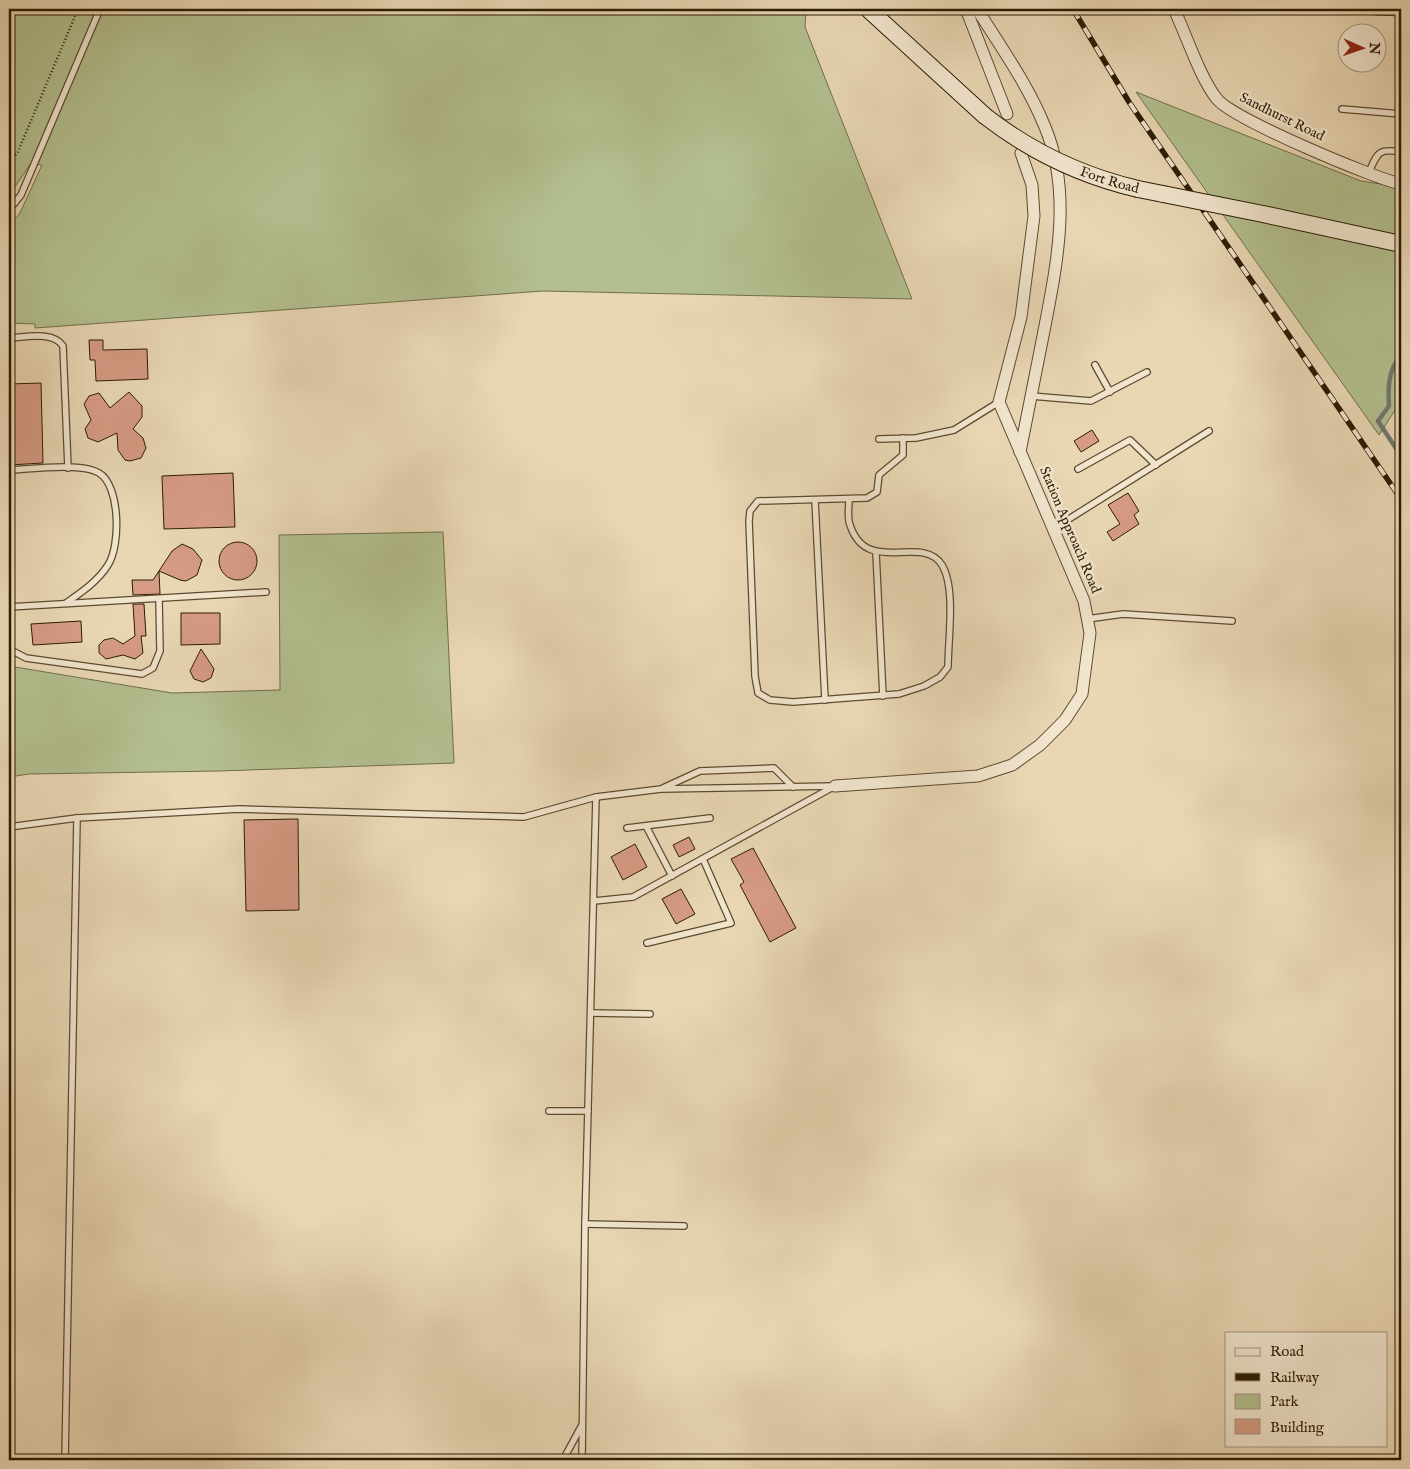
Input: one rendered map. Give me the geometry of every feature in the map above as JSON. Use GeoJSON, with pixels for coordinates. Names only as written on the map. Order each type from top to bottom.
{"type":"FeatureCollection","features":[{"type":"Feature","properties":{"kind":"street","name":"Fort Road"},"geometry":{"type":"LineString","coordinates":[[868,9],[985,116],[1018,139],[1062,163],[1094,176],[1138,189],[1401,244]]}},
{"type":"Feature","properties":{"kind":"street"},"geometry":{"type":"LineString","coordinates":[[966,9],[1007,114]]}},
{"type":"Feature","properties":{"kind":"street"},"geometry":{"type":"LineString","coordinates":[[977,9],[1019,76],[1046,128],[1059,178],[1060,226],[1052,288],[1020,452]]}},
{"type":"Feature","properties":{"kind":"street","name":"Sandhurst Road"},"geometry":{"type":"LineString","coordinates":[[1174,9],[1207,81],[1218,100],[1240,115],[1368,174],[1401,184]]}},
{"type":"Feature","properties":{"kind":"street"},"geometry":{"type":"LineString","coordinates":[[1376,9],[1401,10]]}},
{"type":"Feature","properties":{"kind":"street"},"geometry":{"type":"LineString","coordinates":[[999,402],[1021,317],[1034,216],[1032,185],[1022,154]]}},
{"type":"Feature","properties":{"kind":"street","name":"Station Approach Road"},"geometry":{"type":"LineString","coordinates":[[835,786],[978,776],[1012,766],[1040,745],[1066,720],[1082,694],[1090,633],[1084,601],[999,402]]}},
{"type":"Feature","properties":{"kind":"lane"},"geometry":{"type":"LineString","coordinates":[[9,210],[22,195],[100,9]]}},
{"type":"Feature","properties":{"kind":"lane"},"geometry":{"type":"LineString","coordinates":[[1342,109],[1401,114]]}},
{"type":"Feature","properties":{"kind":"lane"},"geometry":{"type":"LineString","coordinates":[[1368,174],[1380,152],[1385,149],[1401,152]]}},
{"type":"Feature","properties":{"kind":"lane"},"geometry":{"type":"LineString","coordinates":[[9,338],[50,337],[59,340],[63,346],[68,468]]}},
{"type":"Feature","properties":{"kind":"lane"},"geometry":{"type":"LineString","coordinates":[[1095,365],[1110,392]]}},
{"type":"Feature","properties":{"kind":"lane"},"geometry":{"type":"LineString","coordinates":[[1031,396],[1086,402],[1110,392],[1146,372]]}},
{"type":"Feature","properties":{"kind":"lane"},"geometry":{"type":"LineString","coordinates":[[879,440],[954,430],[999,402]]}},
{"type":"Feature","properties":{"kind":"lane"},"geometry":{"type":"LineString","coordinates":[[1053,529],[1209,431]]}},
{"type":"Feature","properties":{"kind":"lane"},"geometry":{"type":"LineString","coordinates":[[849,499],[849,524],[857,541],[876,553],[918,552],[934,556],[943,566],[950,584],[948,667],[940,677],[924,686],[899,694],[793,702],[770,700],[758,693],[755,666],[750,511],[758,501],[867,498],[877,492],[879,475],[903,456],[903,438]]}},
{"type":"Feature","properties":{"kind":"lane"},"geometry":{"type":"LineString","coordinates":[[1078,468],[1130,440],[1156,465]]}},
{"type":"Feature","properties":{"kind":"lane"},"geometry":{"type":"LineString","coordinates":[[9,470],[83,468],[98,472],[110,481],[114,500],[116,540],[109,564],[92,584],[65,604]]}},
{"type":"Feature","properties":{"kind":"lane"},"geometry":{"type":"LineString","coordinates":[[815,500],[825,700]]}},
{"type":"Feature","properties":{"kind":"lane"},"geometry":{"type":"LineString","coordinates":[[876,553],[883,696]]}},
{"type":"Feature","properties":{"kind":"lane"},"geometry":{"type":"LineString","coordinates":[[9,607],[266,592]]}},
{"type":"Feature","properties":{"kind":"lane"},"geometry":{"type":"LineString","coordinates":[[9,649],[26,658],[142,674],[153,668],[160,651],[159,599]]}},
{"type":"Feature","properties":{"kind":"lane"},"geometry":{"type":"LineString","coordinates":[[1087,619],[1118,614],[1232,622]]}},
{"type":"Feature","properties":{"kind":"lane"},"geometry":{"type":"LineString","coordinates":[[661,789],[700,771],[774,768],[792,787]]}},
{"type":"Feature","properties":{"kind":"lane"},"geometry":{"type":"LineString","coordinates":[[9,827],[77,818],[239,809],[524,817],[596,798],[661,789],[835,786]]}},
{"type":"Feature","properties":{"kind":"lane"},"geometry":{"type":"LineString","coordinates":[[594,901],[633,897],[835,786]]}},
{"type":"Feature","properties":{"kind":"lane"},"geometry":{"type":"LineString","coordinates":[[582,1460],[585,1224],[596,798]]}},
{"type":"Feature","properties":{"kind":"lane"},"geometry":{"type":"LineString","coordinates":[[65,1460],[66,1292],[77,818]]}},
{"type":"Feature","properties":{"kind":"lane"},"geometry":{"type":"LineString","coordinates":[[627,828],[710,818]]}},
{"type":"Feature","properties":{"kind":"lane"},"geometry":{"type":"LineString","coordinates":[[646,826],[672,876]]}},
{"type":"Feature","properties":{"kind":"lane"},"geometry":{"type":"LineString","coordinates":[[647,943],[731,923],[703,859]]}},
{"type":"Feature","properties":{"kind":"lane"},"geometry":{"type":"LineString","coordinates":[[591,1013],[650,1014]]}},
{"type":"Feature","properties":{"kind":"lane"},"geometry":{"type":"LineString","coordinates":[[548,1111],[588,1111]]}},
{"type":"Feature","properties":{"kind":"lane"},"geometry":{"type":"LineString","coordinates":[[585,1224],[684,1226]]}},
{"type":"Feature","properties":{"kind":"lane"},"geometry":{"type":"LineString","coordinates":[[563,1460],[583,1422]]}},
{"type":"Feature","properties":{"kind":"path"},"geometry":{"type":"LineString","coordinates":[[9,158],[17,154],[78,9]]}},
{"type":"Feature","properties":{"kind":"green space"},"geometry":{"type":"Polygon","coordinates":[[[9,9],[806,9],[805,27],[912,299],[543,291],[35,328],[35,324],[9,323],[9,226],[20,213],[42,165],[31,163],[9,196],[9,9]]]}},
{"type":"Feature","properties":{"kind":"green space"},"geometry":{"type":"Polygon","coordinates":[[[1136,92],[1361,181],[1401,187],[1401,401],[1379,435],[1136,92]]]}},
{"type":"Feature","properties":{"kind":"green space"},"geometry":{"type":"Polygon","coordinates":[[[443,532],[454,763],[219,771],[29,774],[9,777],[9,666],[172,693],[280,690],[279,535],[443,532]]]}},
{"type":"Feature","properties":{"kind":"building"},"geometry":{"type":"Polygon","coordinates":[[[89,340],[103,340],[103,350],[147,349],[148,379],[96,381],[95,360],[90,360],[89,340]]]}},
{"type":"Feature","properties":{"kind":"building"},"geometry":{"type":"Polygon","coordinates":[[[41,383],[43,463],[9,465],[9,384],[41,383]]]}},
{"type":"Feature","properties":{"kind":"building"},"geometry":{"type":"Polygon","coordinates":[[[129,392],[142,406],[142,417],[133,429],[143,438],[146,448],[141,458],[130,461],[125,460],[118,450],[117,433],[98,442],[88,438],[85,429],[91,420],[84,404],[89,396],[99,393],[110,408],[129,392]]]}},
{"type":"Feature","properties":{"kind":"building"},"geometry":{"type":"Polygon","coordinates":[[[1092,430],[1099,441],[1081,452],[1074,441],[1092,430]]]}},
{"type":"Feature","properties":{"kind":"building"},"geometry":{"type":"Polygon","coordinates":[[[233,473],[235,527],[164,529],[162,476],[233,473]]]}},
{"type":"Feature","properties":{"kind":"building"},"geometry":{"type":"Polygon","coordinates":[[[1128,493],[1139,511],[1134,515],[1139,524],[1113,541],[1107,532],[1120,524],[1108,505],[1128,493]]]}},
{"type":"Feature","properties":{"kind":"building"},"geometry":{"type":"Polygon","coordinates":[[[238,542],[252,547],[257,561],[252,575],[238,580],[224,575],[219,561],[224,547],[238,542]]]}},
{"type":"Feature","properties":{"kind":"building"},"geometry":{"type":"Polygon","coordinates":[[[182,544],[193,549],[202,560],[197,575],[186,581],[159,571],[172,551],[182,544]]]}},
{"type":"Feature","properties":{"kind":"building"},"geometry":{"type":"Polygon","coordinates":[[[159,571],[160,594],[133,595],[132,580],[153,580],[159,571]]]}},
{"type":"Feature","properties":{"kind":"building"},"geometry":{"type":"Polygon","coordinates":[[[133,604],[144,604],[146,636],[141,636],[143,653],[135,659],[123,655],[106,659],[99,653],[99,645],[104,640],[113,638],[123,644],[135,636],[133,604]]]}},
{"type":"Feature","properties":{"kind":"building"},"geometry":{"type":"Polygon","coordinates":[[[181,613],[220,613],[220,644],[181,645],[181,613]]]}},
{"type":"Feature","properties":{"kind":"building"},"geometry":{"type":"Polygon","coordinates":[[[81,621],[82,642],[33,645],[31,624],[81,621]]]}},
{"type":"Feature","properties":{"kind":"building"},"geometry":{"type":"Polygon","coordinates":[[[201,649],[214,669],[211,678],[203,682],[194,679],[190,671],[201,649]]]}},
{"type":"Feature","properties":{"kind":"building"},"geometry":{"type":"Polygon","coordinates":[[[298,819],[299,910],[246,911],[244,820],[298,819]]]}},
{"type":"Feature","properties":{"kind":"building"},"geometry":{"type":"Polygon","coordinates":[[[689,837],[695,849],[679,857],[673,845],[689,837]]]}},
{"type":"Feature","properties":{"kind":"building"},"geometry":{"type":"Polygon","coordinates":[[[635,844],[647,867],[623,880],[611,857],[635,844]]]}},
{"type":"Feature","properties":{"kind":"building"},"geometry":{"type":"Polygon","coordinates":[[[753,848],[796,928],[770,942],[740,885],[744,882],[731,859],[753,848]]]}},
{"type":"Feature","properties":{"kind":"building"},"geometry":{"type":"Polygon","coordinates":[[[681,889],[695,914],[676,924],[662,899],[681,889]]]}},
{"type":"Feature","properties":{"kind":"waterway"},"geometry":{"type":"LineString","coordinates":[[1401,357],[1391,373],[1389,406],[1378,421],[1401,456]]}},
{"type":"Feature","properties":{"kind":"railway"},"geometry":{"type":"LineString","coordinates":[[1073,9],[1129,102],[1401,499]]}}]}
